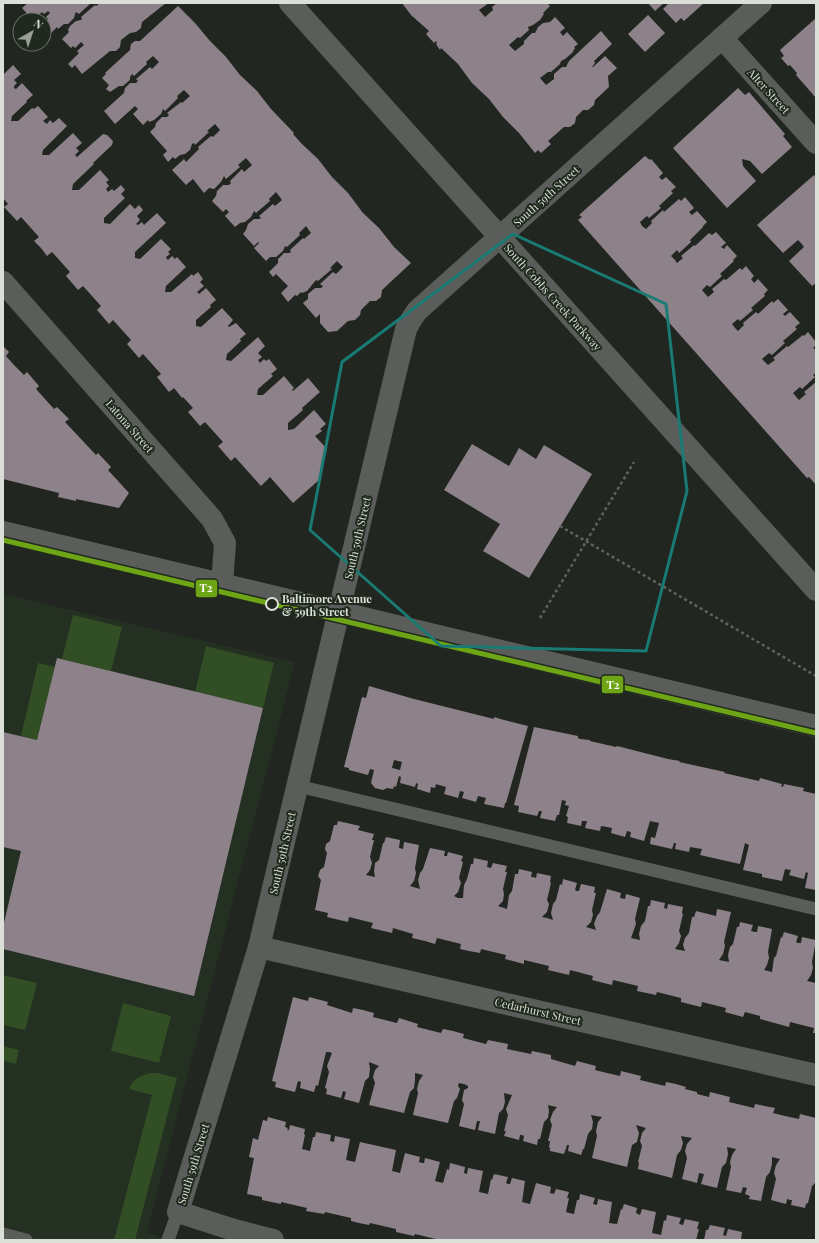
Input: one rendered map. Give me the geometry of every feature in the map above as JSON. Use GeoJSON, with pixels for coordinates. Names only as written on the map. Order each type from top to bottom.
{"type":"FeatureCollection","features":[{"type":"Feature","properties":{"kind":"street","name":"South Cobbs Creek Parkway"},"geometry":{"type":"LineString","coordinates":[[290,3],[816,590]]}},
{"type":"Feature","properties":{"kind":"street","name":"South 59th Street"},"geometry":{"type":"LineString","coordinates":[[178,1212],[259,947],[406,329],[417,311],[761,3]]}},
{"type":"Feature","properties":{"kind":"street","name":"Alter Street"},"geometry":{"type":"LineString","coordinates":[[722,38],[816,143]]}},
{"type":"Feature","properties":{"kind":"street","name":"Latona Street"},"geometry":{"type":"LineString","coordinates":[[3,282],[212,519],[225,543],[222,584]]}},
{"type":"Feature","properties":{"kind":"street"},"geometry":{"type":"LineString","coordinates":[[3,532],[816,726]]}},
{"type":"Feature","properties":{"kind":"street","name":"Cedarhurst Street"},"geometry":{"type":"LineString","coordinates":[[259,947],[816,1075]]}},
{"type":"Feature","properties":{"kind":"street"},"geometry":{"type":"LineString","coordinates":[[178,1212],[234,1230],[273,1240]]}},
{"type":"Feature","properties":{"kind":"lane"},"geometry":{"type":"LineString","coordinates":[[298,786],[816,909]]}},
{"type":"Feature","properties":{"kind":"lane"},"geometry":{"type":"LineString","coordinates":[[168,1240],[178,1212]]}},
{"type":"Feature","properties":{"kind":"lane"},"geometry":{"type":"LineString","coordinates":[[3,1234],[26,1240]]}},
{"type":"Feature","properties":{"kind":"path"},"geometry":{"type":"LineString","coordinates":[[540,618],[634,462]]}},
{"type":"Feature","properties":{"kind":"path"},"geometry":{"type":"LineString","coordinates":[[560,526],[816,676]]}},
{"type":"Feature","properties":{"kind":"highlighted area"},"geometry":{"type":"Polygon","coordinates":[[[513,234],[666,304],[687,491],[646,651],[441,646],[310,530],[342,362],[513,234]]]}},
{"type":"Feature","properties":{"kind":"shaded area"},"geometry":{"type":"Polygon","coordinates":[[[3,594],[295,662],[147,1232],[170,1240],[3,1240],[3,594]]]}},
{"type":"Feature","properties":{"kind":"green space"},"geometry":{"type":"Polygon","coordinates":[[[73,615],[122,627],[111,671],[62,659],[73,615]]]}},
{"type":"Feature","properties":{"kind":"green space"},"geometry":{"type":"Polygon","coordinates":[[[206,646],[274,663],[263,708],[195,692],[206,646]]]}},
{"type":"Feature","properties":{"kind":"green space"},"geometry":{"type":"Polygon","coordinates":[[[38,663],[55,667],[37,740],[21,736],[38,663]]]}},
{"type":"Feature","properties":{"kind":"green space"},"geometry":{"type":"Polygon","coordinates":[[[3,975],[37,983],[25,1030],[3,1025],[3,975]]]}},
{"type":"Feature","properties":{"kind":"green space"},"geometry":{"type":"Polygon","coordinates":[[[123,1003],[171,1016],[159,1063],[111,1051],[123,1003]]]}},
{"type":"Feature","properties":{"kind":"green space"},"geometry":{"type":"Polygon","coordinates":[[[3,1046],[19,1050],[16,1064],[3,1061],[3,1046]]]}},
{"type":"Feature","properties":{"kind":"green space"},"geometry":{"type":"Polygon","coordinates":[[[149,1073],[158,1073],[177,1078],[135,1240],[114,1240],[152,1095],[129,1089],[134,1080],[149,1073]]]}},
{"type":"Feature","properties":{"kind":"building"},"geometry":{"type":"Polygon","coordinates":[[[28,3],[91,3],[79,14],[76,12],[74,18],[68,24],[64,24],[58,29],[57,27],[52,32],[52,12],[26,12],[22,8],[28,3]]]}},
{"type":"Feature","properties":{"kind":"building"},"geometry":{"type":"Polygon","coordinates":[[[100,3],[166,3],[142,22],[141,28],[136,32],[130,33],[121,40],[120,47],[116,51],[110,51],[82,74],[75,65],[72,68],[68,64],[79,53],[77,51],[84,45],[81,42],[75,48],[73,46],[71,48],[62,39],[69,32],[68,30],[70,26],[76,21],[81,20],[81,17],[95,5],[96,6],[100,3]]]}},
{"type":"Feature","properties":{"kind":"building"},"geometry":{"type":"Polygon","coordinates":[[[402,3],[489,3],[479,10],[485,17],[493,10],[492,7],[497,3],[547,3],[550,6],[543,13],[544,14],[540,20],[528,27],[529,30],[509,45],[515,51],[524,44],[524,41],[532,33],[535,33],[538,27],[543,23],[550,22],[555,17],[565,28],[560,32],[563,36],[567,32],[578,44],[574,47],[575,48],[572,53],[561,61],[560,64],[551,72],[548,72],[540,78],[546,85],[554,79],[554,74],[562,67],[566,67],[569,61],[601,31],[612,44],[594,61],[595,63],[592,67],[605,56],[617,68],[608,76],[609,87],[595,100],[594,105],[588,110],[583,110],[576,117],[575,123],[570,127],[564,127],[548,141],[551,144],[541,153],[538,150],[535,153],[489,99],[472,83],[458,64],[441,48],[440,50],[436,44],[436,41],[434,43],[426,34],[429,31],[411,15],[402,3]]]}},
{"type":"Feature","properties":{"kind":"building"},"geometry":{"type":"Polygon","coordinates":[[[648,3],[664,3],[655,11],[648,3]]]}},
{"type":"Feature","properties":{"kind":"building"},"geometry":{"type":"Polygon","coordinates":[[[669,3],[704,3],[684,21],[681,18],[676,23],[663,9],[669,3]]]}},
{"type":"Feature","properties":{"kind":"building"},"geometry":{"type":"Polygon","coordinates":[[[178,6],[226,57],[240,75],[257,91],[301,143],[318,159],[332,177],[348,193],[363,213],[411,263],[382,290],[381,297],[376,301],[370,301],[361,310],[360,315],[355,320],[348,321],[337,331],[328,332],[320,323],[320,314],[316,318],[303,303],[308,299],[308,294],[315,288],[321,288],[323,286],[320,284],[333,272],[336,274],[343,267],[337,261],[330,268],[332,269],[318,281],[316,280],[307,291],[301,292],[297,296],[295,295],[288,302],[281,293],[288,286],[276,274],[273,277],[269,272],[278,263],[278,259],[284,253],[291,252],[290,250],[311,233],[306,226],[299,233],[300,235],[287,247],[285,246],[283,251],[276,257],[270,257],[266,261],[254,248],[259,243],[258,242],[254,246],[243,234],[248,224],[254,219],[261,218],[259,216],[273,204],[275,206],[282,200],[276,192],[269,199],[270,201],[256,213],[254,211],[251,217],[235,227],[225,216],[229,212],[226,209],[223,212],[212,201],[216,196],[217,191],[223,185],[229,185],[231,183],[230,181],[242,169],[244,172],[252,165],[246,158],[238,165],[240,167],[226,179],[224,176],[221,182],[214,189],[209,188],[204,193],[193,179],[186,185],[172,170],[184,159],[186,162],[199,149],[198,147],[211,136],[213,137],[220,130],[215,124],[195,145],[194,143],[192,144],[190,150],[175,159],[173,157],[168,162],[163,155],[167,151],[150,132],[162,117],[167,117],[169,115],[167,113],[190,96],[184,90],[165,111],[163,109],[161,114],[154,120],[149,122],[148,120],[143,125],[133,114],[138,109],[135,106],[115,124],[104,111],[124,93],[125,88],[130,83],[136,83],[138,81],[136,79],[150,67],[152,69],[159,62],[153,56],[134,76],[132,74],[130,80],[123,86],[119,86],[110,92],[106,89],[109,85],[102,78],[106,74],[105,73],[130,50],[131,44],[135,41],[140,41],[178,6]]]}},
{"type":"Feature","properties":{"kind":"building"},"geometry":{"type":"Polygon","coordinates":[[[648,15],[665,33],[645,52],[628,34],[648,15]]]}},
{"type":"Feature","properties":{"kind":"building"},"geometry":{"type":"Polygon","coordinates":[[[816,18],[816,98],[796,75],[797,73],[790,65],[788,66],[781,58],[784,56],[780,50],[816,18]]]}},
{"type":"Feature","properties":{"kind":"building"},"geometry":{"type":"Polygon","coordinates":[[[13,65],[21,74],[14,80],[17,83],[14,88],[16,89],[22,83],[33,95],[12,116],[11,121],[18,121],[32,108],[34,109],[38,106],[48,117],[43,121],[47,124],[50,120],[53,123],[59,118],[67,126],[43,150],[42,155],[49,155],[73,133],[82,143],[76,148],[79,151],[75,155],[77,157],[103,134],[107,135],[113,141],[112,145],[73,184],[72,190],[79,190],[100,170],[109,180],[106,182],[109,186],[106,189],[108,192],[112,189],[114,191],[121,185],[125,190],[121,194],[125,198],[104,218],[104,223],[110,224],[130,204],[135,209],[139,205],[143,210],[137,216],[140,220],[136,224],[138,225],[142,222],[144,225],[157,213],[166,223],[135,252],[135,258],[140,259],[161,239],[171,249],[168,252],[170,254],[166,257],[167,259],[168,260],[172,256],[175,259],[177,257],[186,267],[166,286],[165,292],[171,292],[192,274],[193,276],[198,272],[203,279],[200,282],[204,286],[197,292],[199,294],[206,288],[216,300],[210,305],[211,307],[196,320],[196,326],[201,327],[222,308],[233,320],[228,326],[229,327],[236,323],[246,334],[227,354],[226,360],[231,361],[258,337],[265,346],[258,353],[262,357],[258,360],[260,363],[264,359],[266,361],[269,359],[277,369],[271,374],[273,376],[258,389],[257,395],[263,395],[284,376],[294,388],[292,390],[293,391],[308,378],[320,392],[288,423],[288,430],[294,429],[314,410],[326,424],[320,429],[322,431],[315,436],[327,449],[319,480],[293,503],[270,477],[261,486],[235,457],[231,461],[218,446],[223,442],[205,422],[200,426],[188,412],[193,408],[174,388],[169,392],[157,377],[161,374],[143,354],[139,358],[127,344],[131,340],[113,320],[109,324],[97,310],[101,306],[83,286],[78,290],[66,276],[70,272],[52,252],[47,256],[34,241],[39,237],[21,217],[17,221],[4,207],[8,204],[3,198],[3,75],[13,65]]]}},
{"type":"Feature","properties":{"kind":"building"},"geometry":{"type":"Polygon","coordinates":[[[738,88],[745,95],[749,92],[785,134],[783,136],[792,147],[762,174],[750,161],[742,159],[743,166],[756,181],[727,208],[673,148],[738,88]]]}},
{"type":"Feature","properties":{"kind":"building"},"geometry":{"type":"Polygon","coordinates":[[[645,156],[650,160],[651,159],[663,173],[659,177],[662,180],[666,177],[676,187],[671,191],[673,193],[659,206],[661,208],[649,218],[647,216],[640,222],[642,226],[646,229],[652,223],[651,221],[663,210],[664,212],[679,199],[681,201],[685,197],[694,208],[689,212],[692,215],[697,211],[707,222],[690,240],[691,242],[679,253],[677,250],[671,256],[677,263],[683,258],[681,256],[709,233],[712,235],[716,232],[726,243],[721,247],[724,249],[727,245],[737,256],[733,260],[734,261],[720,274],[722,276],[710,287],[707,285],[702,290],[708,297],[714,292],[712,289],[724,279],[726,280],[740,268],[742,270],[746,266],[754,276],[751,279],[754,283],[758,279],[768,290],[764,294],[765,296],[751,308],[753,310],[740,321],[738,319],[732,324],[735,328],[738,331],[744,325],[743,323],[756,312],[758,314],[772,301],[773,303],[778,299],[788,310],[783,314],[785,316],[790,312],[800,323],[795,327],[797,329],[783,341],[785,343],[772,355],[769,353],[762,359],[768,365],[775,360],[773,358],[787,346],[788,347],[808,332],[816,342],[816,345],[813,348],[816,350],[816,373],[813,375],[815,377],[802,389],[800,387],[793,393],[799,400],[806,394],[804,392],[816,382],[816,485],[809,477],[807,478],[578,220],[582,217],[579,215],[645,156]]]}},
{"type":"Feature","properties":{"kind":"building"},"geometry":{"type":"Polygon","coordinates":[[[814,175],[816,178],[816,283],[812,286],[789,261],[804,247],[801,243],[798,240],[783,253],[757,225],[814,175]]]}},
{"type":"Feature","properties":{"kind":"building"},"geometry":{"type":"Polygon","coordinates":[[[3,346],[9,352],[6,356],[14,365],[24,375],[27,372],[39,386],[36,389],[54,409],[57,407],[69,419],[65,422],[96,455],[98,453],[111,467],[108,470],[129,493],[119,508],[76,499],[76,501],[58,497],[59,493],[3,479],[3,346]]]}},
{"type":"Feature","properties":{"kind":"building"},"geometry":{"type":"Polygon","coordinates":[[[472,444],[509,466],[519,448],[536,459],[544,445],[592,474],[529,578],[483,551],[500,524],[444,490],[472,444]]]}},
{"type":"Feature","properties":{"kind":"building"},"geometry":{"type":"Polygon","coordinates":[[[57,658],[263,708],[194,996],[3,949],[3,927],[21,851],[3,847],[3,732],[37,740],[57,658]]]}},
{"type":"Feature","properties":{"kind":"building"},"geometry":{"type":"Polygon","coordinates":[[[369,686],[414,699],[528,726],[504,808],[484,804],[486,798],[478,796],[476,802],[462,798],[464,792],[460,791],[458,798],[444,794],[446,787],[436,784],[435,788],[431,787],[430,793],[417,789],[418,784],[416,783],[415,787],[400,783],[401,777],[399,776],[396,787],[394,786],[393,789],[387,788],[383,790],[375,788],[371,783],[374,770],[370,769],[368,775],[349,770],[349,768],[344,767],[362,697],[366,698],[369,686]],[[394,760],[392,768],[400,770],[402,762],[394,760]]]}},
{"type":"Feature","properties":{"kind":"building"},"geometry":{"type":"Polygon","coordinates":[[[534,727],[578,736],[580,739],[617,746],[759,781],[760,778],[782,784],[781,786],[783,787],[784,784],[804,788],[803,791],[816,794],[816,890],[805,888],[808,873],[806,872],[804,879],[789,875],[791,870],[785,869],[782,881],[762,877],[762,874],[743,870],[749,845],[745,843],[740,864],[700,855],[702,849],[690,847],[689,852],[675,849],[676,843],[674,843],[672,849],[650,844],[651,837],[655,838],[659,823],[650,821],[644,841],[630,837],[631,832],[627,831],[625,837],[611,833],[612,828],[601,826],[600,831],[585,828],[587,821],[582,821],[581,826],[567,823],[568,817],[566,816],[569,806],[565,805],[566,801],[562,800],[559,815],[557,815],[555,821],[540,818],[542,811],[539,811],[537,816],[518,812],[519,806],[514,805],[534,727]]]}},
{"type":"Feature","properties":{"kind":"building"},"geometry":{"type":"Polygon","coordinates":[[[338,821],[360,826],[358,830],[374,834],[370,857],[372,863],[370,870],[366,875],[375,877],[375,863],[379,860],[386,837],[400,840],[399,848],[403,849],[404,842],[419,845],[415,868],[416,873],[414,881],[410,886],[420,889],[418,880],[430,848],[445,851],[444,856],[447,856],[448,852],[463,856],[459,878],[461,883],[458,892],[454,896],[458,898],[463,898],[464,885],[474,858],[488,861],[487,867],[491,868],[493,863],[507,866],[503,889],[503,901],[498,906],[507,909],[515,874],[518,874],[519,869],[532,872],[531,877],[536,878],[537,873],[551,876],[547,900],[549,904],[547,912],[542,917],[553,920],[551,913],[553,904],[556,900],[560,884],[562,885],[563,879],[577,883],[575,890],[577,891],[579,891],[581,884],[595,887],[594,893],[596,893],[592,910],[593,915],[591,922],[586,927],[596,930],[594,924],[600,912],[607,889],[621,893],[620,898],[625,899],[626,894],[640,898],[635,919],[636,924],[631,938],[640,940],[639,934],[641,926],[645,921],[648,906],[650,906],[651,900],[665,903],[664,908],[667,909],[668,904],[683,907],[679,931],[681,936],[675,949],[685,951],[683,945],[685,938],[689,933],[692,917],[694,917],[696,911],[716,916],[717,909],[731,912],[724,942],[725,946],[723,954],[719,960],[729,962],[728,955],[730,947],[733,944],[737,927],[739,927],[740,922],[753,925],[751,931],[755,932],[757,932],[758,926],[772,929],[768,952],[769,958],[764,970],[772,972],[774,958],[784,932],[798,936],[796,942],[798,943],[801,943],[802,937],[816,940],[812,962],[813,968],[807,981],[816,983],[816,1033],[813,1033],[814,1028],[790,1022],[789,1027],[760,1019],[760,1016],[745,1012],[743,1017],[725,1012],[726,1008],[702,1002],[701,1007],[681,1002],[681,998],[657,992],[656,995],[637,991],[638,986],[613,980],[612,985],[592,980],[593,976],[570,970],[569,975],[548,970],[549,966],[524,960],[524,964],[505,959],[506,955],[481,949],[480,953],[460,949],[461,944],[437,938],[435,944],[412,938],[413,934],[393,928],[392,933],[371,928],[373,923],[349,917],[348,922],[327,917],[328,913],[315,910],[321,880],[318,876],[320,870],[324,867],[327,853],[325,849],[326,844],[330,841],[334,825],[337,825],[338,821]]]}},
{"type":"Feature","properties":{"kind":"building"},"geometry":{"type":"Polygon","coordinates":[[[293,997],[308,1001],[309,997],[328,1002],[327,1005],[352,1013],[353,1008],[363,1010],[374,1013],[373,1017],[397,1023],[399,1018],[418,1024],[417,1027],[441,1033],[443,1029],[453,1031],[464,1034],[463,1038],[486,1044],[488,1040],[508,1044],[507,1049],[531,1054],[532,1051],[551,1055],[551,1059],[575,1066],[577,1061],[596,1066],[595,1070],[607,1073],[620,1076],[621,1071],[641,1076],[640,1080],[665,1086],[666,1082],[676,1084],[686,1087],[685,1089],[697,1092],[697,1094],[709,1097],[710,1092],[730,1097],[729,1102],[754,1108],[755,1104],[775,1108],[773,1113],[785,1116],[799,1119],[800,1114],[816,1118],[816,1179],[812,1186],[808,1203],[806,1204],[805,1208],[791,1205],[792,1200],[787,1199],[786,1204],[771,1200],[776,1179],[774,1173],[776,1165],[780,1159],[772,1157],[770,1172],[766,1177],[761,1201],[749,1199],[750,1196],[745,1194],[747,1188],[743,1187],[741,1193],[726,1190],[731,1167],[730,1162],[736,1149],[727,1147],[728,1154],[726,1163],[722,1167],[717,1188],[701,1184],[704,1174],[699,1173],[697,1183],[682,1179],[687,1158],[685,1151],[687,1144],[692,1138],[681,1136],[683,1143],[681,1150],[677,1155],[672,1178],[638,1169],[642,1146],[640,1141],[642,1133],[646,1128],[636,1125],[639,1133],[637,1142],[632,1145],[627,1167],[592,1158],[597,1136],[596,1131],[598,1122],[602,1117],[591,1115],[593,1122],[592,1129],[588,1134],[581,1155],[568,1151],[569,1145],[567,1145],[564,1154],[550,1151],[550,1141],[548,1141],[552,1125],[550,1120],[557,1107],[548,1105],[548,1118],[544,1122],[537,1145],[523,1141],[524,1136],[522,1135],[520,1135],[519,1140],[504,1136],[508,1115],[506,1109],[512,1095],[504,1093],[505,1102],[503,1109],[499,1113],[495,1134],[478,1130],[480,1121],[477,1121],[475,1130],[459,1126],[464,1104],[462,1100],[464,1090],[468,1088],[468,1086],[464,1084],[459,1083],[458,1086],[460,1089],[457,1098],[454,1101],[448,1123],[413,1115],[419,1081],[423,1075],[415,1073],[414,1088],[410,1092],[404,1113],[369,1105],[375,1083],[373,1077],[375,1070],[379,1066],[369,1062],[369,1077],[365,1081],[359,1103],[344,1099],[346,1092],[343,1091],[341,1098],[326,1094],[327,1089],[325,1088],[329,1072],[327,1066],[332,1053],[329,1052],[326,1052],[318,1086],[316,1085],[314,1092],[300,1088],[301,1082],[298,1081],[295,1092],[275,1087],[276,1082],[272,1081],[293,997]]]}},
{"type":"Feature","properties":{"kind":"building"},"geometry":{"type":"Polygon","coordinates":[[[268,1117],[286,1122],[285,1127],[288,1128],[287,1130],[289,1130],[290,1125],[305,1129],[302,1149],[310,1151],[313,1137],[315,1137],[316,1132],[331,1135],[330,1141],[334,1142],[335,1136],[350,1139],[346,1160],[355,1162],[360,1142],[396,1150],[392,1171],[400,1173],[405,1153],[420,1157],[419,1162],[422,1163],[424,1163],[425,1158],[440,1162],[435,1181],[443,1183],[447,1169],[449,1170],[450,1163],[465,1167],[464,1173],[467,1174],[468,1168],[483,1171],[479,1192],[488,1194],[491,1179],[492,1180],[494,1174],[508,1177],[506,1183],[508,1184],[510,1184],[512,1178],[525,1181],[522,1202],[530,1204],[536,1183],[551,1187],[550,1193],[554,1194],[556,1189],[569,1192],[566,1212],[569,1213],[574,1214],[580,1194],[595,1198],[593,1204],[597,1205],[598,1199],[612,1202],[609,1223],[617,1224],[624,1204],[637,1208],[636,1213],[640,1215],[642,1209],[656,1212],[652,1233],[661,1235],[664,1220],[666,1221],[667,1215],[681,1218],[679,1224],[683,1225],[685,1219],[699,1222],[696,1240],[440,1240],[415,1234],[414,1236],[396,1232],[396,1229],[370,1223],[369,1225],[359,1223],[351,1221],[351,1218],[325,1212],[324,1214],[306,1211],[307,1208],[281,1202],[281,1204],[262,1200],[262,1197],[247,1194],[254,1158],[249,1157],[253,1138],[258,1140],[263,1120],[267,1121],[268,1117]]]}},
{"type":"Feature","properties":{"kind":"building"},"geometry":{"type":"Polygon","coordinates":[[[710,1225],[725,1228],[723,1235],[726,1236],[728,1229],[742,1232],[741,1239],[744,1240],[704,1240],[706,1230],[708,1230],[710,1225]]]}},
{"type":"Feature","properties":{"kind":"transit line","name":"T2"},"geometry":{"type":"LineString","coordinates":[[3,540],[816,733]]}},
{"type":"Feature","properties":{"kind":"place","name":"Baltimore Avenue & 59th Street"},"geometry":{"type":"Point","coordinates":[272,604]}}]}
